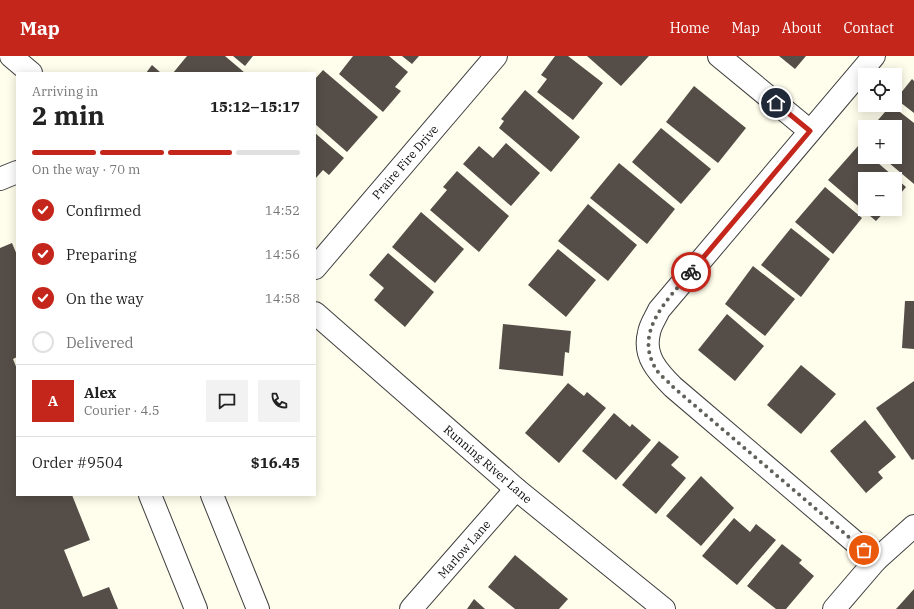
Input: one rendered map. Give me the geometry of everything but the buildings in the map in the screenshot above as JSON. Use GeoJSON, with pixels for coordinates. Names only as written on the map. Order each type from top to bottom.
{"type":"FeatureCollection","features":[{"type":"Feature","properties":{"kind":"street"},"geometry":{"type":"LineString","coordinates":[[11,56],[30,72]]}},
{"type":"Feature","properties":{"kind":"street","name":"Praire Fire Drive"},"geometry":{"type":"LineString","coordinates":[[316,267],[496,56]]}},
{"type":"Feature","properties":{"kind":"street"},"geometry":{"type":"LineString","coordinates":[[719,56],[810,131]]}},
{"type":"Feature","properties":{"kind":"street"},"geometry":{"type":"LineString","coordinates":[[874,56],[659,310],[649,333],[649,354],[656,370],[673,387],[876,560]]}},
{"type":"Feature","properties":{"kind":"street"},"geometry":{"type":"LineString","coordinates":[[0,179],[16,172]]}},
{"type":"Feature","properties":{"kind":"street","name":"Running River Lane"},"geometry":{"type":"LineString","coordinates":[[316,314],[516,489],[664,609]]}},
{"type":"Feature","properties":{"kind":"street","name":"Marlow Lane"},"geometry":{"type":"LineString","coordinates":[[411,609],[516,489]]}},
{"type":"Feature","properties":{"kind":"street"},"geometry":{"type":"LineString","coordinates":[[150,496],[196,609]]}},
{"type":"Feature","properties":{"kind":"street"},"geometry":{"type":"LineString","coordinates":[[212,496],[258,609]]}},
{"type":"Feature","properties":{"kind":"street"},"geometry":{"type":"LineString","coordinates":[[834,609],[876,560],[914,526]]}},
{"type":"Feature","properties":{"kind":"way so far"},"geometry":{"type":"LineString","coordinates":[[691,272],[659,310],[649,333],[649,354],[656,370],[673,387],[864,550]]}},
{"type":"Feature","properties":{"kind":"route"},"geometry":{"type":"LineString","coordinates":[[691,272],[810,131],[776,103]]}}]}
